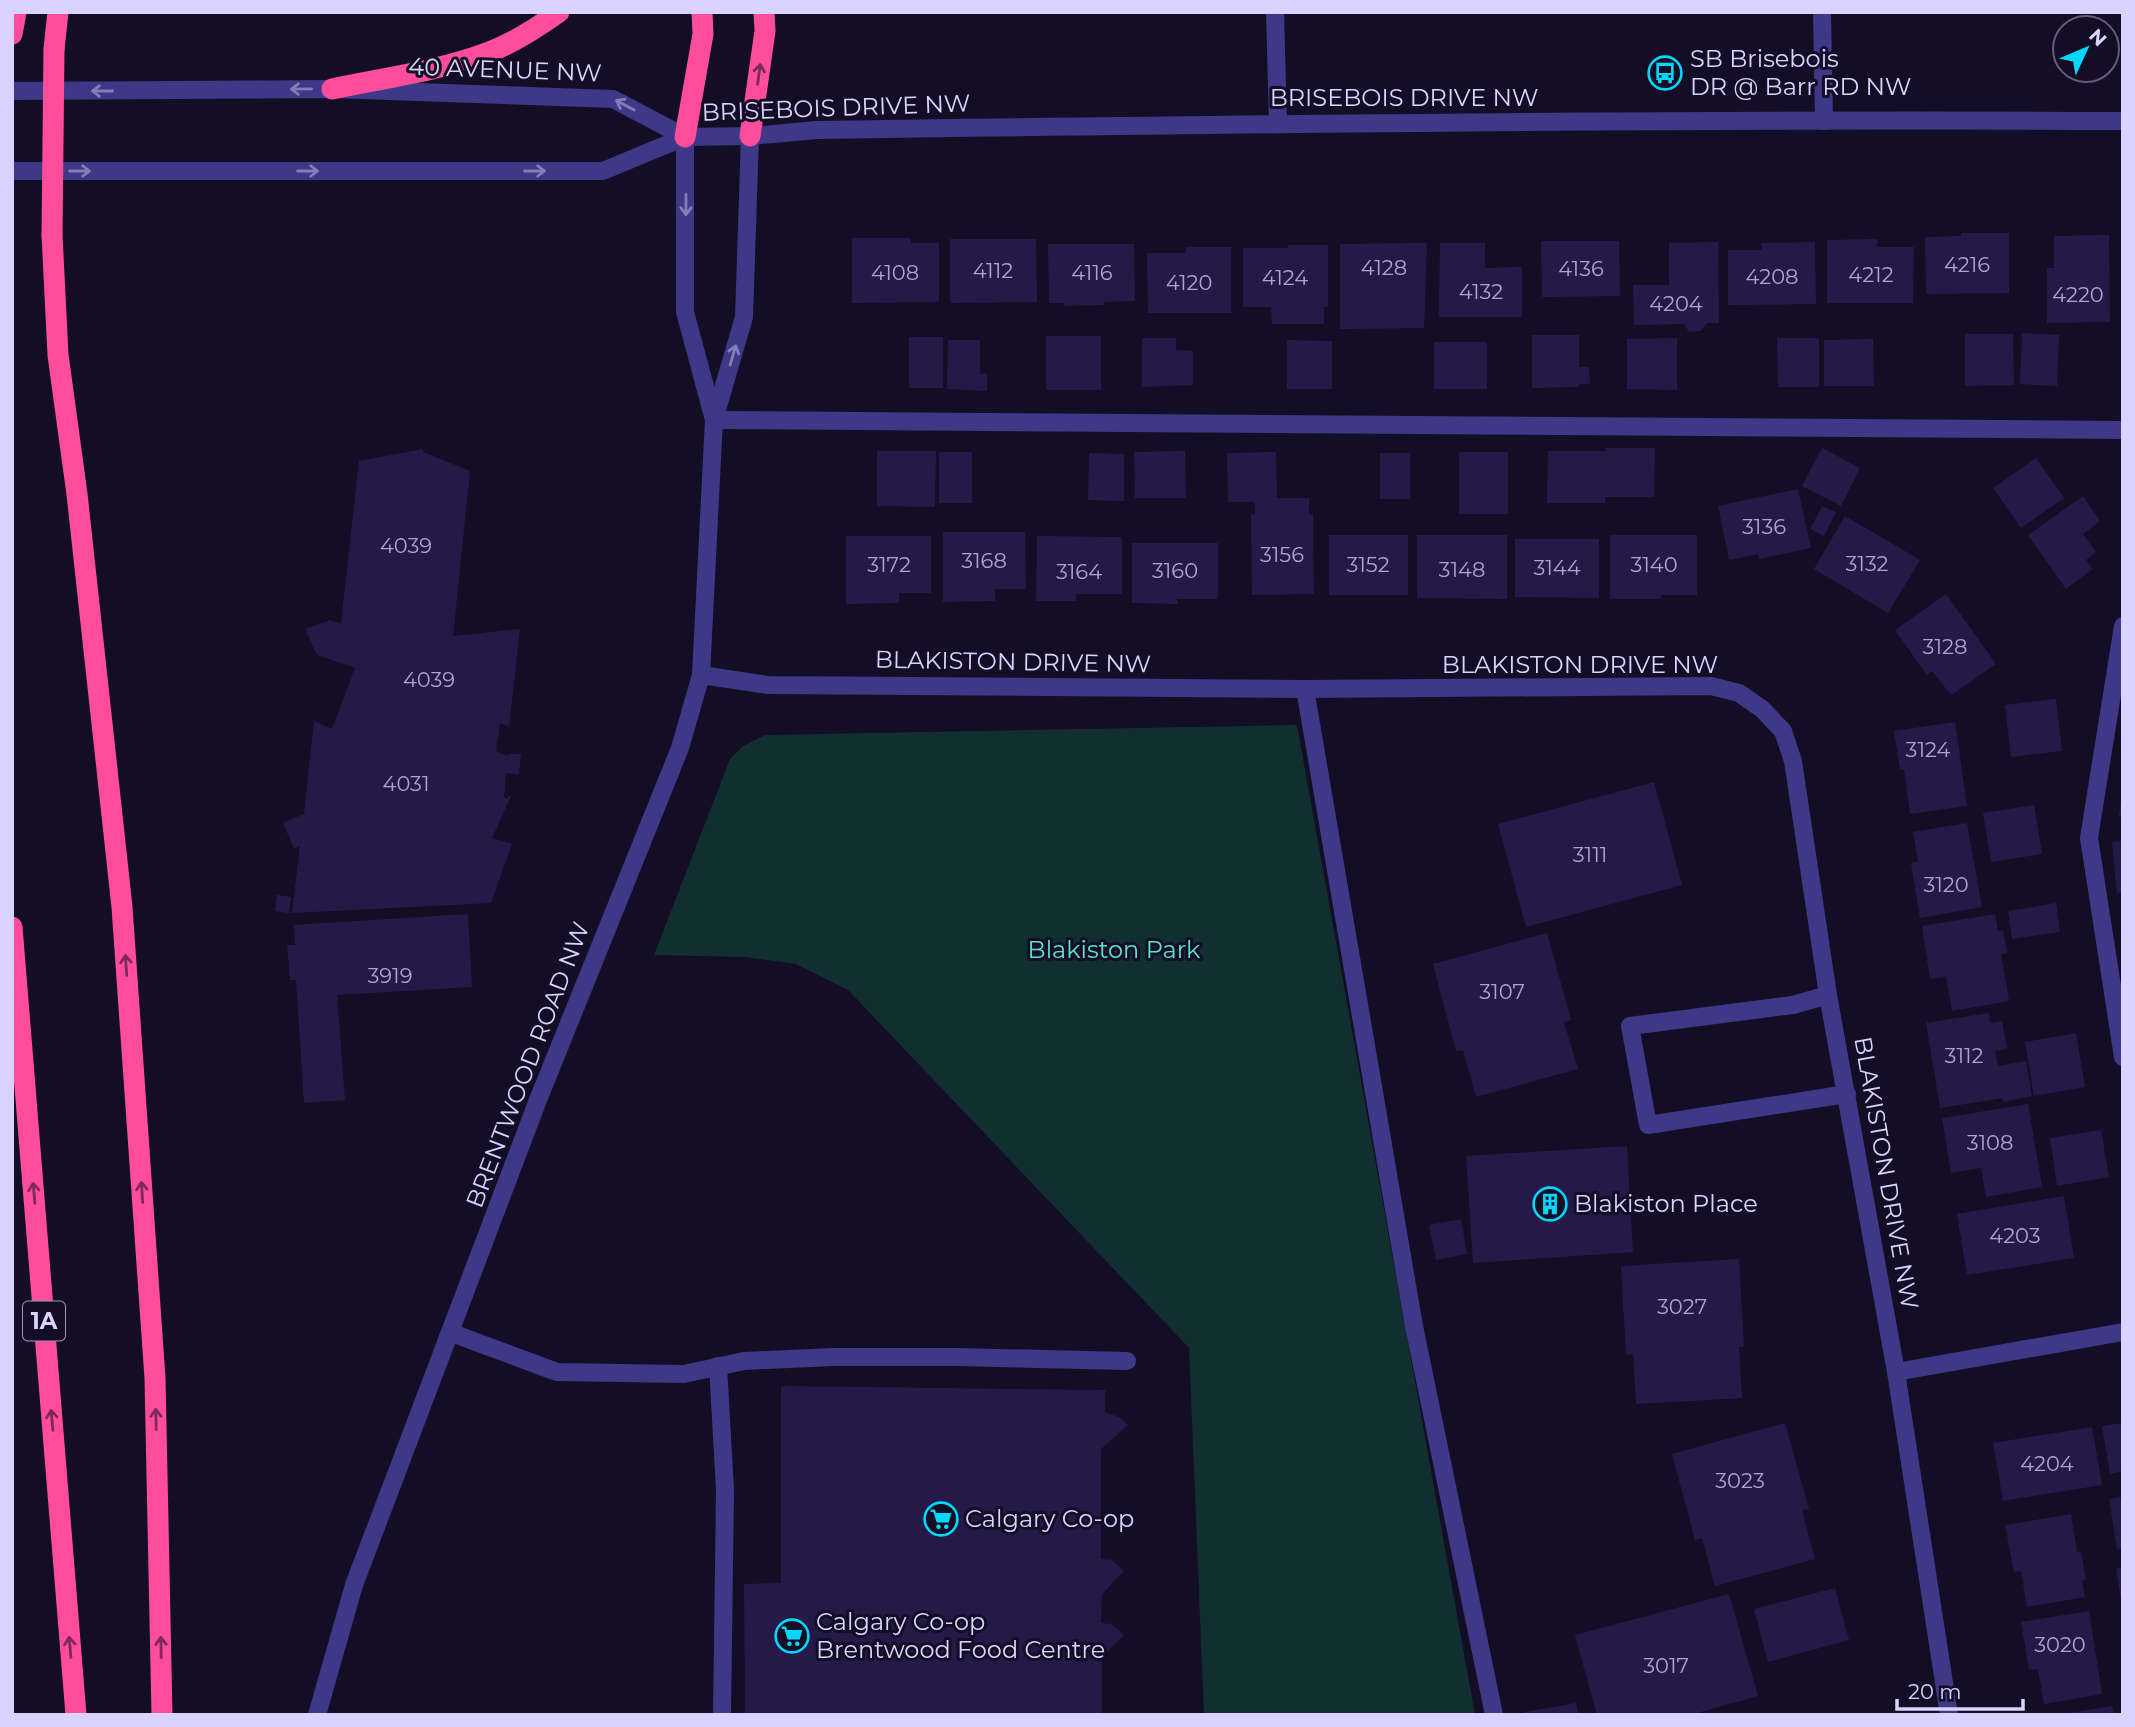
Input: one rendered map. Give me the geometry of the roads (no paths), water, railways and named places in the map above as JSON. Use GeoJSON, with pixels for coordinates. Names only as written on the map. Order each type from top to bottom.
{"type":"FeatureCollection","features":[{"type":"Feature","properties":{"kind":"highway"},"geometry":{"type":"LineString","coordinates":[[12,34],[16,12]]}},
{"type":"Feature","properties":{"kind":"highway"},"geometry":{"type":"LineString","coordinates":[[58,12],[54,50],[52,235],[58,355],[77,494],[122,907],[155,1378],[162,1715]]}},
{"type":"Feature","properties":{"kind":"highway"},"geometry":{"type":"LineString","coordinates":[[332,89],[454,63],[491,51],[559,12]]}},
{"type":"Feature","properties":{"kind":"highway"},"geometry":{"type":"LineString","coordinates":[[685,137],[703,34],[702,12]]}},
{"type":"Feature","properties":{"kind":"highway"},"geometry":{"type":"LineString","coordinates":[[750,136],[765,31],[764,12]]}},
{"type":"Feature","properties":{"kind":"highway","name":"1A"},"geometry":{"type":"LineString","coordinates":[[12,928],[76,1715]]}},
{"type":"Feature","properties":{"kind":"street"},"geometry":{"type":"LineString","coordinates":[[1275,12],[1278,123]]}},
{"type":"Feature","properties":{"kind":"street"},"geometry":{"type":"LineString","coordinates":[[1822,12],[1824,121]]}},
{"type":"Feature","properties":{"kind":"street","name":"40 AVENUE NW"},"geometry":{"type":"LineString","coordinates":[[12,91],[332,89],[613,99],[685,137]]}},
{"type":"Feature","properties":{"kind":"street","name":"BRISEBOIS DRIVE NW"},"geometry":{"type":"LineString","coordinates":[[685,137],[750,136],[817,130],[1278,123],[2123,121]]}},
{"type":"Feature","properties":{"kind":"street","name":"BRENTWOOD ROAD NW"},"geometry":{"type":"LineString","coordinates":[[317,1715],[354,1585],[452,1333],[538,1100],[680,747],[701,675],[714,420],[744,317],[750,136]]}},
{"type":"Feature","properties":{"kind":"street"},"geometry":{"type":"LineString","coordinates":[[12,171],[603,171],[685,137]]}},
{"type":"Feature","properties":{"kind":"street","name":"BRENTWOOD ROAD NW"},"geometry":{"type":"LineString","coordinates":[[685,137],[685,312],[714,420]]}},
{"type":"Feature","properties":{"kind":"street"},"geometry":{"type":"LineString","coordinates":[[714,420],[2123,429]]}},
{"type":"Feature","properties":{"kind":"street"},"geometry":{"type":"LineString","coordinates":[[2123,626],[2089,838],[2123,1057]]}},
{"type":"Feature","properties":{"kind":"street","name":"BLAKISTON DRIVE NW"},"geometry":{"type":"LineString","coordinates":[[701,675],[768,685],[1305,689],[1711,686],[1739,693],[1762,709],[1783,731],[1793,761],[1828,995],[1896,1372],[1949,1715]]}},
{"type":"Feature","properties":{"kind":"street"},"geometry":{"type":"LineString","coordinates":[[1305,689],[1414,1326],[1494,1715]]}},
{"type":"Feature","properties":{"kind":"street"},"geometry":{"type":"LineString","coordinates":[[1828,995],[1793,1004],[1630,1026],[1648,1125],[1847,1094]]}},
{"type":"Feature","properties":{"kind":"street"},"geometry":{"type":"LineString","coordinates":[[1896,1372],[2123,1332]]}},
{"type":"Feature","properties":{"kind":"street"},"geometry":{"type":"LineString","coordinates":[[452,1333],[557,1372],[684,1374],[744,1361],[833,1357],[1127,1361]]}},
{"type":"Feature","properties":{"kind":"street"},"geometry":{"type":"LineString","coordinates":[[718,1366],[725,1490],[722,1715]]}},
{"type":"Feature","properties":{"kind":"place","name":"SB Brisebois DR @ Barr RD NW"},"geometry":{"type":"Point","coordinates":[1665,73]}},
{"type":"Feature","properties":{"kind":"place","name":"Blakiston Place"},"geometry":{"type":"Point","coordinates":[1550,1204]}},
{"type":"Feature","properties":{"kind":"place","name":"Calgary Co-op"},"geometry":{"type":"Point","coordinates":[941,1519]}},
{"type":"Feature","properties":{"kind":"place","name":"Calgary Co-op Brentwood Food Centre"},"geometry":{"type":"Point","coordinates":[792,1636]}},
{"type":"Feature","properties":{"kind":"park label","name":"Blakiston Park"},"geometry":{"type":"Point","coordinates":[1114,950]}}]}
